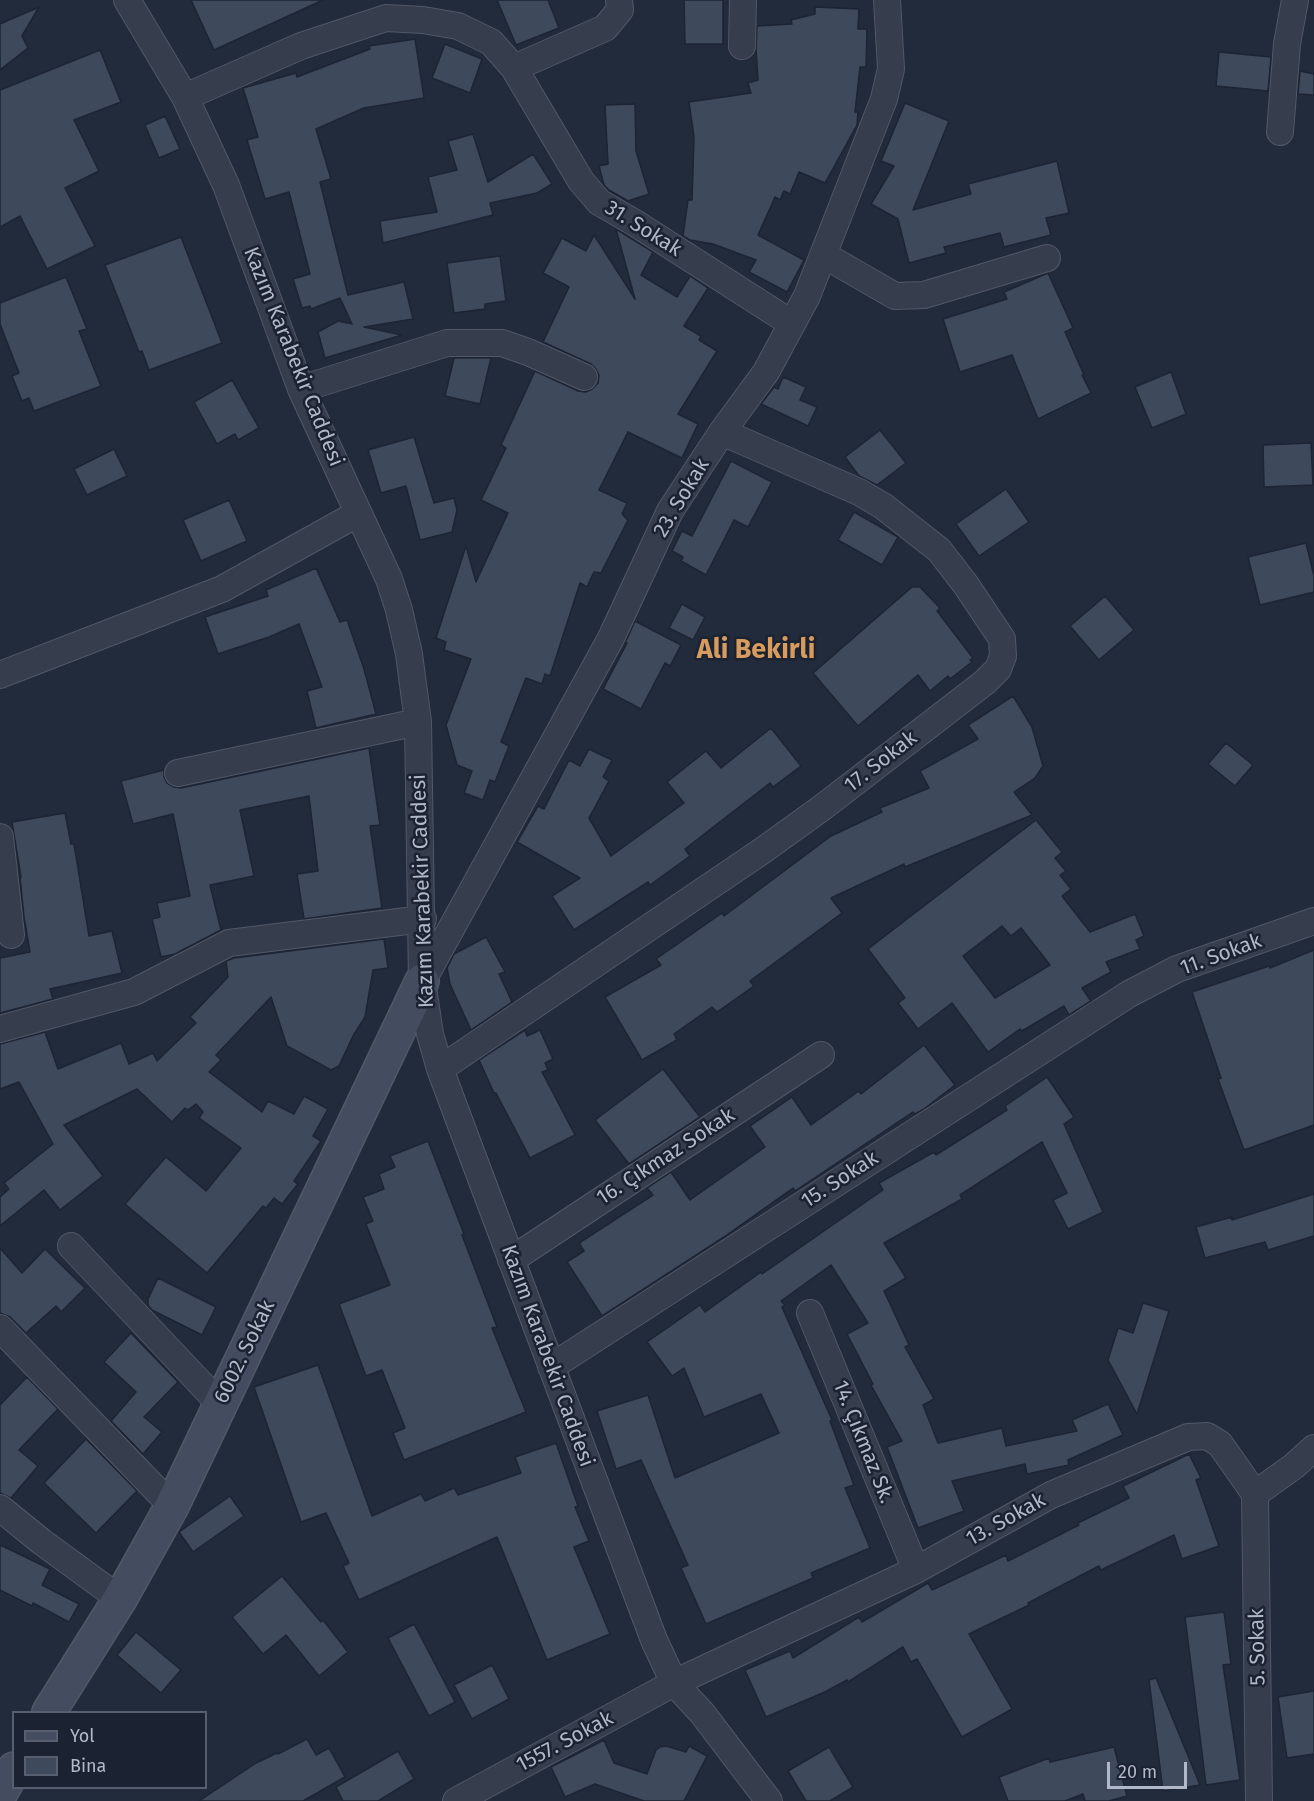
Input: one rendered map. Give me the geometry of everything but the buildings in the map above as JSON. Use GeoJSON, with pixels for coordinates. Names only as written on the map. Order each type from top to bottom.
{"type":"FeatureCollection","features":[{"type":"Feature","properties":{"kind":"street","name":"Kazım Karabekir Caddesi"},"geometry":{"type":"LineString","coordinates":[[127,0],[185,97],[226,185],[301,389],[388,579],[399,610],[409,654],[418,722],[423,918],[422,981],[430,1034],[440,1070],[654,1640],[674,1683],[702,1713],[769,1801]]}},
{"type":"Feature","properties":{"kind":"street"},"geometry":{"type":"LineString","coordinates":[[514,68],[605,28],[620,10],[619,0]]}},
{"type":"Feature","properties":{"kind":"street"},"geometry":{"type":"LineString","coordinates":[[742,46],[743,0]]}},
{"type":"Feature","properties":{"kind":"street","name":"23. Sokak"},"geometry":{"type":"LineString","coordinates":[[422,981],[611,638],[670,511],[722,432],[766,372],[790,323],[807,296],[884,99],[891,69],[887,0]]}},
{"type":"Feature","properties":{"kind":"street"},"geometry":{"type":"LineString","coordinates":[[1280,132],[1287,44],[1295,0]]}},
{"type":"Feature","properties":{"kind":"street","name":"31. Sokak"},"geometry":{"type":"LineString","coordinates":[[185,97],[301,46],[386,18],[423,20],[458,26],[491,42],[514,68],[581,181],[599,202],[790,323]]}},
{"type":"Feature","properties":{"kind":"street"},"geometry":{"type":"LineString","coordinates":[[824,255],[895,296],[924,295],[1047,258]]}},
{"type":"Feature","properties":{"kind":"street"},"geometry":{"type":"LineString","coordinates":[[301,389],[447,343],[502,343],[584,377]]}},
{"type":"Feature","properties":{"kind":"street","name":"17. Sokak"},"geometry":{"type":"LineString","coordinates":[[440,1070],[762,851],[949,710],[998,669],[1003,656],[1002,639],[966,585],[939,550],[883,506],[859,492],[722,432]]}},
{"type":"Feature","properties":{"kind":"street"},"geometry":{"type":"LineString","coordinates":[[0,675],[222,589],[357,514]]}},
{"type":"Feature","properties":{"kind":"street"},"geometry":{"type":"LineString","coordinates":[[178,773],[418,722]]}},
{"type":"Feature","properties":{"kind":"street"},"geometry":{"type":"LineString","coordinates":[[0,837],[11,935]]}},
{"type":"Feature","properties":{"kind":"street"},"geometry":{"type":"LineString","coordinates":[[0,1029],[134,992],[229,943],[423,918]]}},
{"type":"Feature","properties":{"kind":"street","name":"11. Sokak"},"geometry":{"type":"LineString","coordinates":[[1129,994],[1177,969],[1314,921]]}},
{"type":"Feature","properties":{"kind":"street","name":"6002. Sokak"},"geometry":{"type":"LineString","coordinates":[[50,1711],[120,1599],[172,1506],[422,981]]}},
{"type":"Feature","properties":{"kind":"street","name":"15. Sokak"},"geometry":{"type":"LineString","coordinates":[[551,1367],[1129,994]]}},
{"type":"Feature","properties":{"kind":"street","name":"16. Çıkmaz Sokak"},"geometry":{"type":"LineString","coordinates":[[511,1260],[821,1055]]}},
{"type":"Feature","properties":{"kind":"street"},"geometry":{"type":"LineString","coordinates":[[71,1246],[220,1404]]}},
{"type":"Feature","properties":{"kind":"street","name":"14. Çıkmaz Sk."},"geometry":{"type":"LineString","coordinates":[[810,1314],[916,1570]]}},
{"type":"Feature","properties":{"kind":"street"},"geometry":{"type":"LineString","coordinates":[[0,1328],[172,1506]]}},
{"type":"Feature","properties":{"kind":"street","name":"13. Sokak"},"geometry":{"type":"LineString","coordinates":[[674,1683],[916,1570],[1051,1495],[1188,1437],[1207,1436],[1220,1444],[1255,1494]]}},
{"type":"Feature","properties":{"kind":"street"},"geometry":{"type":"LineString","coordinates":[[1255,1494],[1294,1466],[1314,1448]]}},
{"type":"Feature","properties":{"kind":"street","name":"5. Sokak"},"geometry":{"type":"LineString","coordinates":[[1255,1494],[1259,1801]]}},
{"type":"Feature","properties":{"kind":"street"},"geometry":{"type":"LineString","coordinates":[[0,1508],[120,1599]]}},
{"type":"Feature","properties":{"kind":"street","name":"1557. Sokak"},"geometry":{"type":"LineString","coordinates":[[456,1801],[674,1683]]}},
{"type":"Feature","properties":{"kind":"street"},"geometry":{"type":"LineString","coordinates":[[0,1794],[12,1773]]}},
{"type":"Feature","properties":{"kind":"district","name":"Ali Bekirli"},"geometry":{"type":"Point","coordinates":[756,650]}}]}
